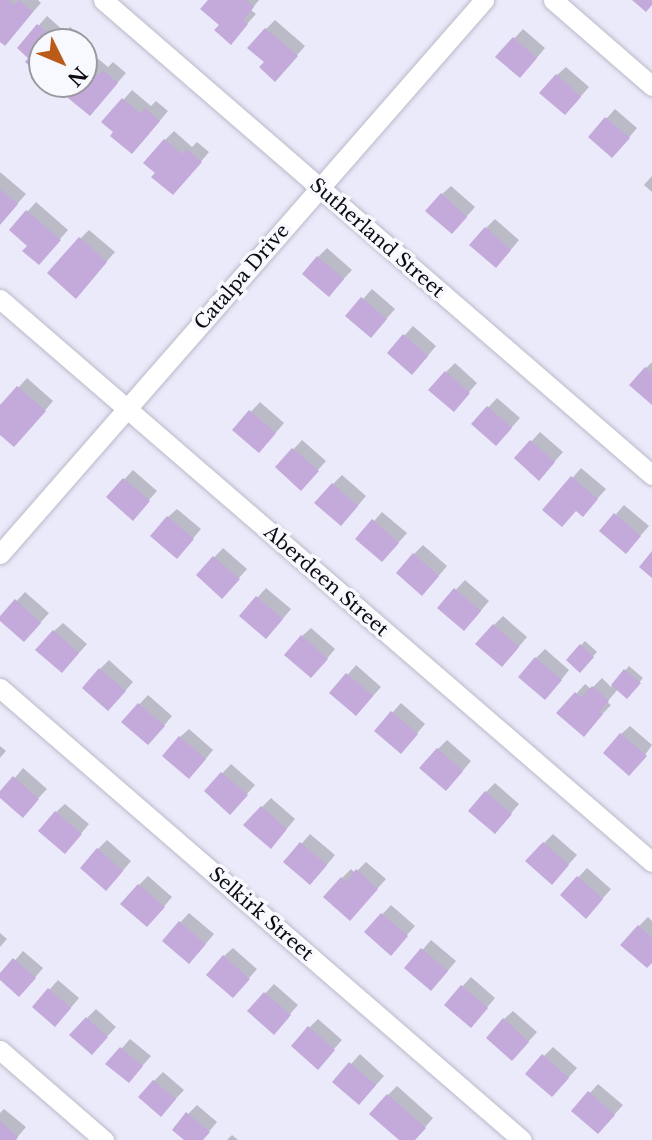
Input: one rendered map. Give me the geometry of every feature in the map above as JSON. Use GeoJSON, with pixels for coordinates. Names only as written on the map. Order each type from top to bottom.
{"type":"FeatureCollection","features":[{"type":"Feature","properties":{"kind":"street","name":"Sutherland Street"},"geometry":{"type":"LineString","coordinates":[[103,0],[652,475]]}},
{"type":"Feature","properties":{"kind":"street","name":"Catalpa Drive"},"geometry":{"type":"LineString","coordinates":[[0,554],[484,0]]}},
{"type":"Feature","properties":{"kind":"street"},"geometry":{"type":"LineString","coordinates":[[553,0],[652,86]]}},
{"type":"Feature","properties":{"kind":"street","name":"Aberdeen Street"},"geometry":{"type":"LineString","coordinates":[[0,299],[652,862]]}},
{"type":"Feature","properties":{"kind":"street","name":"Selkirk Street"},"geometry":{"type":"LineString","coordinates":[[0,688],[522,1140]]}},
{"type":"Feature","properties":{"kind":"street"},"geometry":{"type":"LineString","coordinates":[[0,1050],[104,1140]]}},
{"type":"Feature","properties":{"kind":"building"},"geometry":{"type":"Polygon","coordinates":[[[0,0],[8,0],[14,5],[19,0],[33,12],[5,46],[0,42],[0,0]]]}},
{"type":"Feature","properties":{"kind":"building"},"geometry":{"type":"Polygon","coordinates":[[[208,0],[246,0],[254,7],[243,20],[248,24],[231,45],[214,30],[219,25],[200,9],[208,0]]]}},
{"type":"Feature","properties":{"kind":"building"},"geometry":{"type":"Polygon","coordinates":[[[632,0],[652,0],[652,5],[646,12],[632,0]]]}},
{"type":"Feature","properties":{"kind":"building"},"geometry":{"type":"Polygon","coordinates":[[[265,28],[298,56],[275,82],[259,67],[264,62],[247,48],[265,28]]]}},
{"type":"Feature","properties":{"kind":"building"},"geometry":{"type":"Polygon","coordinates":[[[28,35],[28,58],[17,48],[28,35]]]}},
{"type":"Feature","properties":{"kind":"building"},"geometry":{"type":"Polygon","coordinates":[[[513,37],[537,58],[520,78],[495,57],[513,37]]]}},
{"type":"Feature","properties":{"kind":"building"},"geometry":{"type":"Polygon","coordinates":[[[103,70],[118,83],[90,116],[68,98],[98,98],[98,74],[103,70]]]}},
{"type":"Feature","properties":{"kind":"building"},"geometry":{"type":"Polygon","coordinates":[[[556,74],[581,97],[565,115],[539,93],[556,74]]]}},
{"type":"Feature","properties":{"kind":"building"},"geometry":{"type":"Polygon","coordinates":[[[122,98],[141,114],[145,108],[160,121],[132,154],[110,136],[113,132],[101,122],[122,98]]]}},
{"type":"Feature","properties":{"kind":"building"},"geometry":{"type":"Polygon","coordinates":[[[605,117],[630,138],[612,158],[588,137],[605,117]]]}},
{"type":"Feature","properties":{"kind":"building"},"geometry":{"type":"Polygon","coordinates":[[[164,139],[182,154],[187,149],[202,162],[173,195],[151,177],[155,173],[143,163],[164,139]]]}},
{"type":"Feature","properties":{"kind":"building"},"geometry":{"type":"Polygon","coordinates":[[[0,189],[18,204],[0,225],[0,189]]]}},
{"type":"Feature","properties":{"kind":"building"},"geometry":{"type":"Polygon","coordinates":[[[441,193],[467,217],[452,234],[425,211],[441,193]]]}},
{"type":"Feature","properties":{"kind":"building"},"geometry":{"type":"Polygon","coordinates":[[[26,210],[61,240],[39,265],[22,251],[27,246],[9,230],[26,210]]]}},
{"type":"Feature","properties":{"kind":"building"},"geometry":{"type":"Polygon","coordinates":[[[485,227],[511,250],[496,268],[469,245],[485,227]]]}},
{"type":"Feature","properties":{"kind":"building"},"geometry":{"type":"Polygon","coordinates":[[[79,237],[107,262],[76,299],[47,273],[79,237]]]}},
{"type":"Feature","properties":{"kind":"building"},"geometry":{"type":"Polygon","coordinates":[[[317,256],[344,279],[329,297],[302,274],[317,256]]]}},
{"type":"Feature","properties":{"kind":"building"},"geometry":{"type":"Polygon","coordinates":[[[361,297],[387,319],[371,338],[345,316],[361,297]]]}},
{"type":"Feature","properties":{"kind":"building"},"geometry":{"type":"Polygon","coordinates":[[[403,334],[428,356],[412,375],[387,353],[403,334]]]}},
{"type":"Feature","properties":{"kind":"building"},"geometry":{"type":"Polygon","coordinates":[[[645,367],[652,373],[652,405],[629,385],[645,367]]]}},
{"type":"Feature","properties":{"kind":"building"},"geometry":{"type":"Polygon","coordinates":[[[445,371],[470,393],[454,412],[428,390],[445,371]]]}},
{"type":"Feature","properties":{"kind":"building"},"geometry":{"type":"Polygon","coordinates":[[[17,386],[46,411],[14,447],[0,435],[0,405],[17,386]]]}},
{"type":"Feature","properties":{"kind":"building"},"geometry":{"type":"Polygon","coordinates":[[[487,406],[512,428],[496,446],[471,424],[487,406]]]}},
{"type":"Feature","properties":{"kind":"building"},"geometry":{"type":"Polygon","coordinates":[[[249,410],[276,433],[259,453],[232,430],[249,410]]]}},
{"type":"Feature","properties":{"kind":"building"},"geometry":{"type":"Polygon","coordinates":[[[530,440],[555,462],[539,481],[514,458],[530,440]]]}},
{"type":"Feature","properties":{"kind":"building"},"geometry":{"type":"Polygon","coordinates":[[[292,448],[319,471],[301,491],[275,467],[292,448]]]}},
{"type":"Feature","properties":{"kind":"building"},"geometry":{"type":"Polygon","coordinates":[[[571,476],[598,499],[583,517],[576,511],[562,527],[542,510],[571,476]]]}},
{"type":"Feature","properties":{"kind":"building"},"geometry":{"type":"Polygon","coordinates":[[[123,478],[150,501],[133,521],[106,497],[123,478]]]}},
{"type":"Feature","properties":{"kind":"building"},"geometry":{"type":"Polygon","coordinates":[[[332,483],[358,506],[341,526],[314,503],[332,483]]]}},
{"type":"Feature","properties":{"kind":"building"},"geometry":{"type":"Polygon","coordinates":[[[614,513],[641,536],[626,554],[599,531],[614,513]]]}},
{"type":"Feature","properties":{"kind":"building"},"geometry":{"type":"Polygon","coordinates":[[[167,516],[194,539],[177,559],[150,536],[167,516]]]}},
{"type":"Feature","properties":{"kind":"building"},"geometry":{"type":"Polygon","coordinates":[[[372,519],[399,543],[382,562],[355,539],[372,519]]]}},
{"type":"Feature","properties":{"kind":"building"},"geometry":{"type":"Polygon","coordinates":[[[652,551],[652,578],[639,567],[652,551]]]}},
{"type":"Feature","properties":{"kind":"building"},"geometry":{"type":"Polygon","coordinates":[[[413,553],[439,576],[422,596],[396,573],[413,553]]]}},
{"type":"Feature","properties":{"kind":"building"},"geometry":{"type":"Polygon","coordinates":[[[213,556],[240,579],[222,599],[196,575],[213,556]]]}},
{"type":"Feature","properties":{"kind":"building"},"geometry":{"type":"Polygon","coordinates":[[[454,588],[481,611],[464,631],[437,608],[454,588]]]}},
{"type":"Feature","properties":{"kind":"building"},"geometry":{"type":"Polygon","coordinates":[[[256,596],[283,619],[266,639],[239,616],[256,596]]]}},
{"type":"Feature","properties":{"kind":"building"},"geometry":{"type":"Polygon","coordinates":[[[15,599],[41,623],[24,642],[0,621],[0,616],[15,599]]]}},
{"type":"Feature","properties":{"kind":"building"},"geometry":{"type":"Polygon","coordinates":[[[493,624],[519,647],[502,667],[475,644],[493,624]]]}},
{"type":"Feature","properties":{"kind":"building"},"geometry":{"type":"Polygon","coordinates":[[[53,630],[79,653],[62,673],[35,650],[53,630]]]}},
{"type":"Feature","properties":{"kind":"building"},"geometry":{"type":"Polygon","coordinates":[[[301,635],[328,659],[311,678],[284,655],[301,635]]]}},
{"type":"Feature","properties":{"kind":"building"},"geometry":{"type":"Polygon","coordinates":[[[580,644],[594,657],[580,673],[566,660],[580,644]]]}},
{"type":"Feature","properties":{"kind":"building"},"geometry":{"type":"Polygon","coordinates":[[[535,657],[562,680],[545,700],[518,677],[535,657]]]}},
{"type":"Feature","properties":{"kind":"building"},"geometry":{"type":"Polygon","coordinates":[[[99,668],[126,691],[108,711],[82,688],[99,668]]]}},
{"type":"Feature","properties":{"kind":"building"},"geometry":{"type":"Polygon","coordinates":[[[624,669],[641,683],[627,699],[611,685],[624,669]]]}},
{"type":"Feature","properties":{"kind":"building"},"geometry":{"type":"Polygon","coordinates":[[[346,673],[373,696],[356,716],[329,693],[346,673]]]}},
{"type":"Feature","properties":{"kind":"building"},"geometry":{"type":"Polygon","coordinates":[[[592,686],[609,701],[599,712],[603,714],[584,737],[556,713],[575,692],[581,698],[592,686]]]}},
{"type":"Feature","properties":{"kind":"building"},"geometry":{"type":"Polygon","coordinates":[[[138,703],[165,726],[148,745],[121,722],[138,703]]]}},
{"type":"Feature","properties":{"kind":"building"},"geometry":{"type":"Polygon","coordinates":[[[391,711],[418,734],[401,754],[374,731],[391,711]]]}},
{"type":"Feature","properties":{"kind":"building"},"geometry":{"type":"Polygon","coordinates":[[[620,733],[647,756],[629,776],[603,753],[620,733]]]}},
{"type":"Feature","properties":{"kind":"building"},"geometry":{"type":"Polygon","coordinates":[[[179,736],[206,759],[189,779],[162,756],[179,736]]]}},
{"type":"Feature","properties":{"kind":"building"},"geometry":{"type":"Polygon","coordinates":[[[437,748],[463,771],[446,791],[419,768],[437,748]]]}},
{"type":"Feature","properties":{"kind":"building"},"geometry":{"type":"Polygon","coordinates":[[[221,772],[248,795],[230,815],[204,791],[221,772]]]}},
{"type":"Feature","properties":{"kind":"building"},"geometry":{"type":"Polygon","coordinates":[[[13,776],[39,799],[23,818],[0,798],[0,791],[13,776]]]}},
{"type":"Feature","properties":{"kind":"building"},"geometry":{"type":"Polygon","coordinates":[[[485,791],[512,814],[495,834],[468,811],[485,791]]]}},
{"type":"Feature","properties":{"kind":"building"},"geometry":{"type":"Polygon","coordinates":[[[261,806],[287,829],[271,849],[243,825],[261,806]]]}},
{"type":"Feature","properties":{"kind":"building"},"geometry":{"type":"Polygon","coordinates":[[[55,811],[82,834],[65,854],[38,831],[55,811]]]}},
{"type":"Feature","properties":{"kind":"building"},"geometry":{"type":"Polygon","coordinates":[[[300,842],[327,865],[310,885],[283,862],[300,842]]]}},
{"type":"Feature","properties":{"kind":"building"},"geometry":{"type":"Polygon","coordinates":[[[543,842],[569,865],[552,885],[525,861],[543,842]]]}},
{"type":"Feature","properties":{"kind":"building"},"geometry":{"type":"Polygon","coordinates":[[[97,848],[123,871],[106,891],[80,868],[97,848]]]}},
{"type":"Feature","properties":{"kind":"building"},"geometry":{"type":"Polygon","coordinates":[[[356,869],[378,889],[350,921],[323,897],[341,877],[346,882],[356,869]]]}},
{"type":"Feature","properties":{"kind":"building"},"geometry":{"type":"Polygon","coordinates":[[[577,876],[603,899],[586,919],[560,895],[577,876]]]}},
{"type":"Feature","properties":{"kind":"building"},"geometry":{"type":"Polygon","coordinates":[[[138,884],[165,907],[147,927],[120,904],[138,884]]]}},
{"type":"Feature","properties":{"kind":"building"},"geometry":{"type":"Polygon","coordinates":[[[381,913],[408,936],[391,956],[364,932],[381,913]]]}},
{"type":"Feature","properties":{"kind":"building"},"geometry":{"type":"Polygon","coordinates":[[[179,921],[206,944],[189,964],[162,941],[179,921]]]}},
{"type":"Feature","properties":{"kind":"building"},"geometry":{"type":"Polygon","coordinates":[[[638,925],[652,938],[652,963],[647,968],[620,945],[638,925]]]}},
{"type":"Feature","properties":{"kind":"building"},"geometry":{"type":"Polygon","coordinates":[[[421,948],[448,971],[431,991],[404,968],[421,948]]]}},
{"type":"Feature","properties":{"kind":"building"},"geometry":{"type":"Polygon","coordinates":[[[223,955],[250,979],[233,998],[206,975],[223,955]]]}},
{"type":"Feature","properties":{"kind":"building"},"geometry":{"type":"Polygon","coordinates":[[[13,958],[36,978],[19,997],[0,980],[0,973],[13,958]]]}},
{"type":"Feature","properties":{"kind":"building"},"geometry":{"type":"Polygon","coordinates":[[[461,985],[488,1008],[471,1028],[444,1005],[461,985]]]}},
{"type":"Feature","properties":{"kind":"building"},"geometry":{"type":"Polygon","coordinates":[[[48,988],[71,1008],[55,1027],[32,1007],[48,988]]]}},
{"type":"Feature","properties":{"kind":"building"},"geometry":{"type":"Polygon","coordinates":[[[264,992],[291,1015],[274,1035],[247,1011],[264,992]]]}},
{"type":"Feature","properties":{"kind":"building"},"geometry":{"type":"Polygon","coordinates":[[[86,1017],[108,1037],[92,1055],[69,1035],[86,1017]]]}},
{"type":"Feature","properties":{"kind":"building"},"geometry":{"type":"Polygon","coordinates":[[[503,1018],[529,1042],[512,1061],[486,1038],[503,1018]]]}},
{"type":"Feature","properties":{"kind":"building"},"geometry":{"type":"Polygon","coordinates":[[[308,1026],[335,1050],[318,1070],[291,1046],[308,1026]]]}},
{"type":"Feature","properties":{"kind":"building"},"geometry":{"type":"Polygon","coordinates":[[[120,1047],[143,1066],[129,1083],[105,1064],[120,1047]]]}},
{"type":"Feature","properties":{"kind":"building"},"geometry":{"type":"Polygon","coordinates":[[[542,1054],[569,1078],[552,1097],[525,1074],[542,1054]]]}},
{"type":"Feature","properties":{"kind":"building"},"geometry":{"type":"Polygon","coordinates":[[[349,1062],[376,1085],[359,1105],[332,1082],[349,1062]]]}},
{"type":"Feature","properties":{"kind":"building"},"geometry":{"type":"Polygon","coordinates":[[[153,1080],[176,1099],[161,1117],[138,1097],[153,1080]]]}},
{"type":"Feature","properties":{"kind":"building"},"geometry":{"type":"Polygon","coordinates":[[[588,1091],[615,1115],[598,1134],[571,1111],[588,1091]]]}},
{"type":"Feature","properties":{"kind":"building"},"geometry":{"type":"Polygon","coordinates":[[[387,1094],[426,1128],[415,1140],[399,1140],[369,1114],[387,1094]]]}},
{"type":"Feature","properties":{"kind":"building"},"geometry":{"type":"Polygon","coordinates":[[[186,1112],[210,1132],[203,1140],[184,1140],[172,1130],[186,1112]]]}},
{"type":"Feature","properties":{"kind":"building"},"geometry":{"type":"Polygon","coordinates":[[[0,1121],[18,1137],[16,1140],[0,1140],[0,1121]]]}}]}
